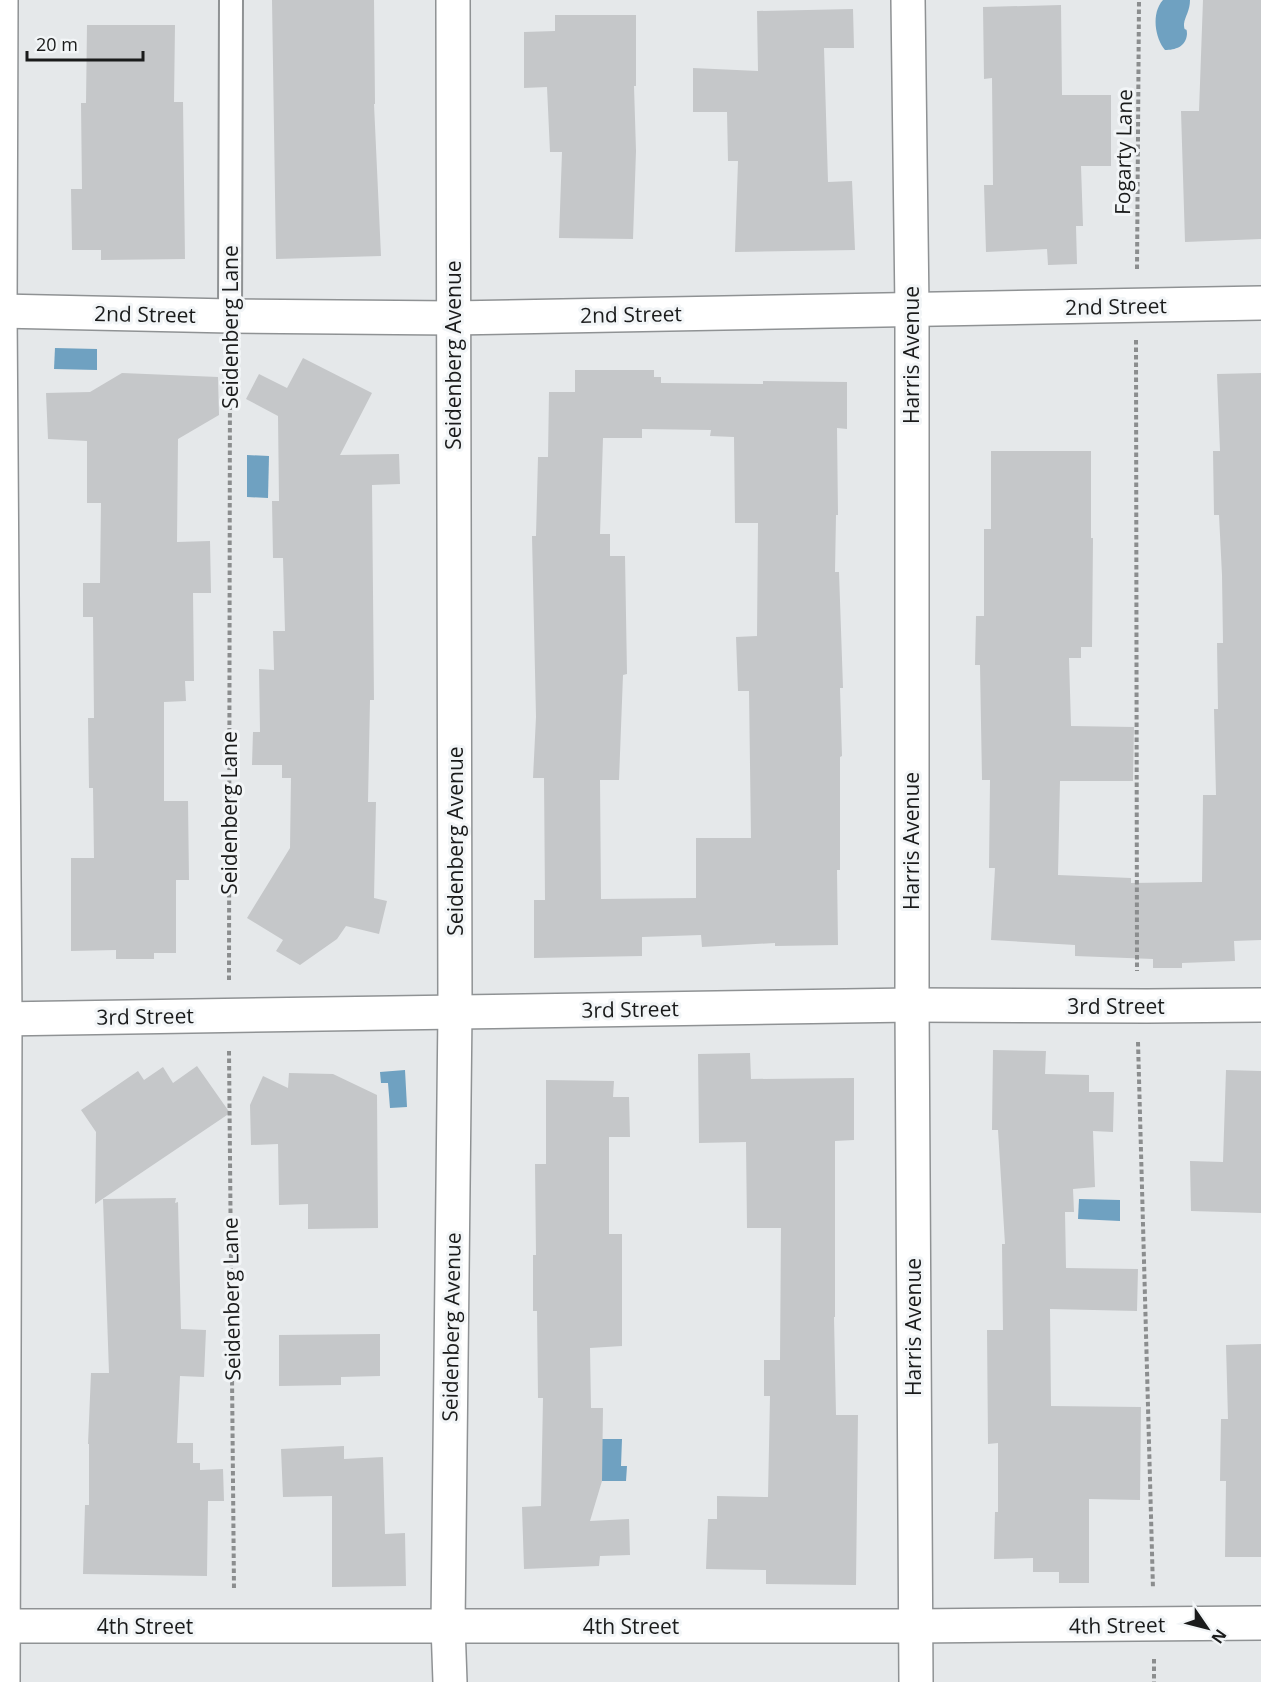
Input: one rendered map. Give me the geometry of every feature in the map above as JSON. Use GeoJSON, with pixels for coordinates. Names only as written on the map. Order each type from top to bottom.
{"type":"FeatureCollection","features":[{"type":"Feature","properties":{"kind":"street"},"geometry":{"type":"LineString","coordinates":[[1,0],[3,1682]]}},
{"type":"Feature","properties":{"kind":"street","name":"Seidenberg Avenue"},"geometry":{"type":"LineString","coordinates":[[450,1682],[448,1625],[455,1011],[453,0]]}},
{"type":"Feature","properties":{"kind":"street","name":"Harris Avenue"},"geometry":{"type":"LineString","coordinates":[[908,0],[912,309],[912,1005],[916,1682]]}},
{"type":"Feature","properties":{"kind":"street","name":"2nd Street"},"geometry":{"type":"LineString","coordinates":[[0,311],[453,318],[1261,303]]}},
{"type":"Feature","properties":{"kind":"street","name":"3rd Street"},"geometry":{"type":"LineString","coordinates":[[2,1020],[912,1005],[1261,1005]]}},
{"type":"Feature","properties":{"kind":"street","name":"4th Street"},"geometry":{"type":"LineString","coordinates":[[2,1626],[915,1626],[1261,1623]]}},
{"type":"Feature","properties":{"kind":"lane","name":"Seidenberg Lane"},"geometry":{"type":"LineString","coordinates":[[230,316],[231,0]]}},
{"type":"Feature","properties":{"kind":"path","name":"Fogarty Lane"},"geometry":{"type":"LineString","coordinates":[[1136,305],[1139,0]]}},
{"type":"Feature","properties":{"kind":"path","name":"Seidenberg Lane"},"geometry":{"type":"LineString","coordinates":[[230,316],[229,1015],[234,1626]]}},
{"type":"Feature","properties":{"kind":"water"},"geometry":{"type":"Polygon","coordinates":[[[1163,0],[1190,0],[1184,24],[1184,29],[1187,30],[1185,42],[1179,47],[1165,50],[1159,39],[1156,25],[1157,12],[1163,0]]]}},
{"type":"Feature","properties":{"kind":"water"},"geometry":{"type":"Polygon","coordinates":[[[55,348],[97,349],[97,370],[54,369],[55,348]]]}},
{"type":"Feature","properties":{"kind":"water"},"geometry":{"type":"Polygon","coordinates":[[[247,455],[269,456],[268,498],[247,497],[247,455]]]}},
{"type":"Feature","properties":{"kind":"water"},"geometry":{"type":"Polygon","coordinates":[[[405,1070],[407,1107],[390,1108],[388,1083],[381,1083],[380,1072],[405,1070]]]}},
{"type":"Feature","properties":{"kind":"water"},"geometry":{"type":"Polygon","coordinates":[[[1079,1199],[1120,1200],[1120,1221],[1078,1219],[1079,1199]]]}},
{"type":"Feature","properties":{"kind":"water"},"geometry":{"type":"Polygon","coordinates":[[[602,1439],[622,1439],[621,1466],[627,1466],[626,1481],[602,1481],[602,1439]]]}},
{"type":"Feature","properties":{"kind":"building"},"geometry":{"type":"Polygon","coordinates":[[[272,0],[374,0],[374,104],[381,256],[276,259],[272,0]]]}},
{"type":"Feature","properties":{"kind":"building"},"geometry":{"type":"Polygon","coordinates":[[[1203,0],[1261,0],[1261,239],[1185,242],[1181,111],[1199,111],[1203,0]]]}},
{"type":"Feature","properties":{"kind":"building"},"geometry":{"type":"Polygon","coordinates":[[[1061,5],[1062,95],[1111,95],[1111,166],[1081,166],[1083,226],[1076,226],[1077,264],[1048,265],[1047,249],[986,252],[984,185],[993,185],[992,78],[984,79],[983,7],[1061,5]]]}},
{"type":"Feature","properties":{"kind":"building"},"geometry":{"type":"Polygon","coordinates":[[[853,9],[854,48],[824,48],[828,182],[852,181],[855,250],[735,252],[738,161],[728,161],[727,112],[693,112],[693,68],[758,71],[757,11],[853,9]]]}},
{"type":"Feature","properties":{"kind":"building"},"geometry":{"type":"Polygon","coordinates":[[[555,15],[636,15],[636,86],[634,86],[636,151],[633,239],[559,238],[562,152],[550,152],[547,87],[524,88],[524,32],[555,31],[555,15]]]}},
{"type":"Feature","properties":{"kind":"building"},"geometry":{"type":"Polygon","coordinates":[[[87,25],[175,25],[174,102],[183,102],[185,259],[101,260],[101,250],[72,250],[71,189],[82,189],[81,103],[86,103],[87,25]]]}},
{"type":"Feature","properties":{"kind":"building"},"geometry":{"type":"Polygon","coordinates":[[[303,358],[372,393],[340,455],[399,454],[400,484],[372,485],[374,700],[370,700],[368,802],[376,802],[374,898],[387,901],[379,934],[346,926],[337,939],[300,965],[276,951],[283,940],[247,918],[290,848],[291,778],[282,778],[282,765],[252,765],[253,732],[260,732],[259,669],[274,670],[273,631],[285,631],[283,558],[273,558],[272,501],[279,501],[278,416],[246,399],[259,374],[287,388],[303,358]]]}},
{"type":"Feature","properties":{"kind":"building"},"geometry":{"type":"Polygon","coordinates":[[[575,370],[654,370],[654,377],[661,377],[661,383],[847,382],[847,429],[837,428],[838,515],[836,515],[835,572],[839,572],[843,688],[840,688],[842,756],[840,757],[840,870],[837,870],[838,945],[775,946],[775,943],[702,947],[701,935],[642,937],[642,956],[534,958],[534,900],[545,900],[544,778],[533,778],[536,717],[532,536],[536,536],[538,457],[548,457],[549,392],[575,392],[575,370]],[[642,429],[642,438],[603,438],[600,534],[610,534],[610,556],[625,556],[627,674],[623,675],[619,780],[600,780],[601,899],[696,898],[696,838],[751,838],[749,691],[738,691],[736,637],[757,636],[758,523],[735,523],[734,437],[710,436],[711,430],[642,429]]]}},
{"type":"Feature","properties":{"kind":"building"},"geometry":{"type":"Polygon","coordinates":[[[122,373],[218,377],[219,415],[178,439],[177,542],[210,541],[211,593],[193,593],[194,681],[185,681],[186,701],[164,702],[164,801],[188,801],[189,880],[176,880],[176,953],[154,953],[154,959],[116,959],[116,950],[71,951],[71,858],[94,858],[93,788],[89,788],[88,718],[94,718],[93,617],[83,617],[83,583],[100,583],[101,503],[87,503],[87,441],[48,439],[46,393],[90,392],[122,373]]]}},
{"type":"Feature","properties":{"kind":"building"},"geometry":{"type":"Polygon","coordinates":[[[1261,373],[1261,940],[1234,941],[1235,961],[1182,963],[1182,968],[1153,968],[1153,959],[1075,956],[1075,945],[991,940],[995,868],[989,868],[990,780],[982,780],[980,665],[975,665],[976,616],[984,616],[984,529],[991,529],[991,451],[1091,451],[1092,647],[1081,647],[1081,658],[1069,658],[1071,726],[1134,727],[1133,781],[1060,781],[1058,875],[1131,878],[1131,883],[1202,882],[1203,795],[1216,795],[1214,709],[1218,709],[1217,643],[1223,643],[1219,515],[1214,515],[1213,451],[1220,451],[1217,374],[1261,373]]]}},
{"type":"Feature","properties":{"kind":"building"},"geometry":{"type":"Polygon","coordinates":[[[993,1050],[1046,1051],[1045,1074],[1089,1075],[1089,1092],[1114,1092],[1113,1132],[1093,1131],[1095,1187],[1073,1189],[1074,1212],[1065,1212],[1066,1268],[1138,1269],[1137,1311],[1050,1309],[1051,1406],[1141,1407],[1140,1500],[1089,1499],[1089,1583],[1059,1583],[1059,1572],[1033,1572],[1033,1558],[994,1559],[995,1512],[998,1512],[998,1443],[988,1444],[987,1330],[1003,1330],[1002,1244],[1005,1244],[998,1130],[992,1130],[993,1050]]]}},
{"type":"Feature","properties":{"kind":"building"},"geometry":{"type":"Polygon","coordinates":[[[750,1053],[751,1079],[854,1078],[854,1140],[835,1141],[834,1317],[836,1415],[858,1415],[856,1585],[766,1584],[766,1570],[706,1569],[708,1519],[717,1519],[717,1496],[768,1497],[770,1396],[764,1396],[764,1360],[780,1360],[781,1228],[747,1228],[746,1142],[699,1143],[698,1054],[750,1053]]]}},
{"type":"Feature","properties":{"kind":"building"},"geometry":{"type":"Polygon","coordinates":[[[197,1066],[230,1113],[95,1204],[96,1132],[81,1110],[138,1071],[144,1080],[163,1067],[173,1083],[197,1066]]]}},
{"type":"Feature","properties":{"kind":"building"},"geometry":{"type":"Polygon","coordinates":[[[1226,1070],[1261,1071],[1261,1213],[1191,1211],[1190,1161],[1223,1162],[1226,1070]]]}},
{"type":"Feature","properties":{"kind":"building"},"geometry":{"type":"Polygon","coordinates":[[[289,1073],[333,1074],[377,1095],[378,1228],[308,1229],[308,1204],[279,1205],[278,1144],[251,1145],[250,1105],[263,1076],[288,1088],[289,1073]]]}},
{"type":"Feature","properties":{"kind":"building"},"geometry":{"type":"Polygon","coordinates":[[[546,1080],[614,1081],[613,1097],[629,1097],[630,1137],[609,1137],[609,1234],[622,1234],[622,1346],[590,1348],[591,1408],[603,1408],[602,1481],[590,1521],[629,1519],[630,1555],[600,1556],[599,1566],[524,1569],[522,1507],[541,1506],[543,1398],[538,1398],[537,1311],[533,1311],[533,1255],[536,1255],[535,1164],[546,1164],[546,1080]]]}},
{"type":"Feature","properties":{"kind":"building"},"geometry":{"type":"Polygon","coordinates":[[[176,1198],[175,1203],[178,1202],[181,1329],[206,1330],[204,1377],[180,1376],[177,1443],[193,1443],[193,1463],[200,1463],[200,1470],[223,1469],[224,1501],[208,1501],[207,1576],[83,1574],[85,1505],[89,1505],[88,1444],[91,1373],[109,1373],[103,1199],[176,1198]]]}},
{"type":"Feature","properties":{"kind":"building"},"geometry":{"type":"Polygon","coordinates":[[[380,1334],[380,1376],[341,1377],[341,1385],[279,1386],[279,1335],[380,1334]]]}},
{"type":"Feature","properties":{"kind":"building"},"geometry":{"type":"Polygon","coordinates":[[[1261,1344],[1261,1557],[1225,1557],[1226,1481],[1220,1481],[1221,1419],[1228,1419],[1226,1345],[1261,1344]]]}},
{"type":"Feature","properties":{"kind":"building"},"geometry":{"type":"Polygon","coordinates":[[[344,1446],[344,1459],[383,1457],[385,1534],[405,1533],[406,1586],[332,1587],[332,1496],[283,1497],[281,1449],[344,1446]]]}}]}
